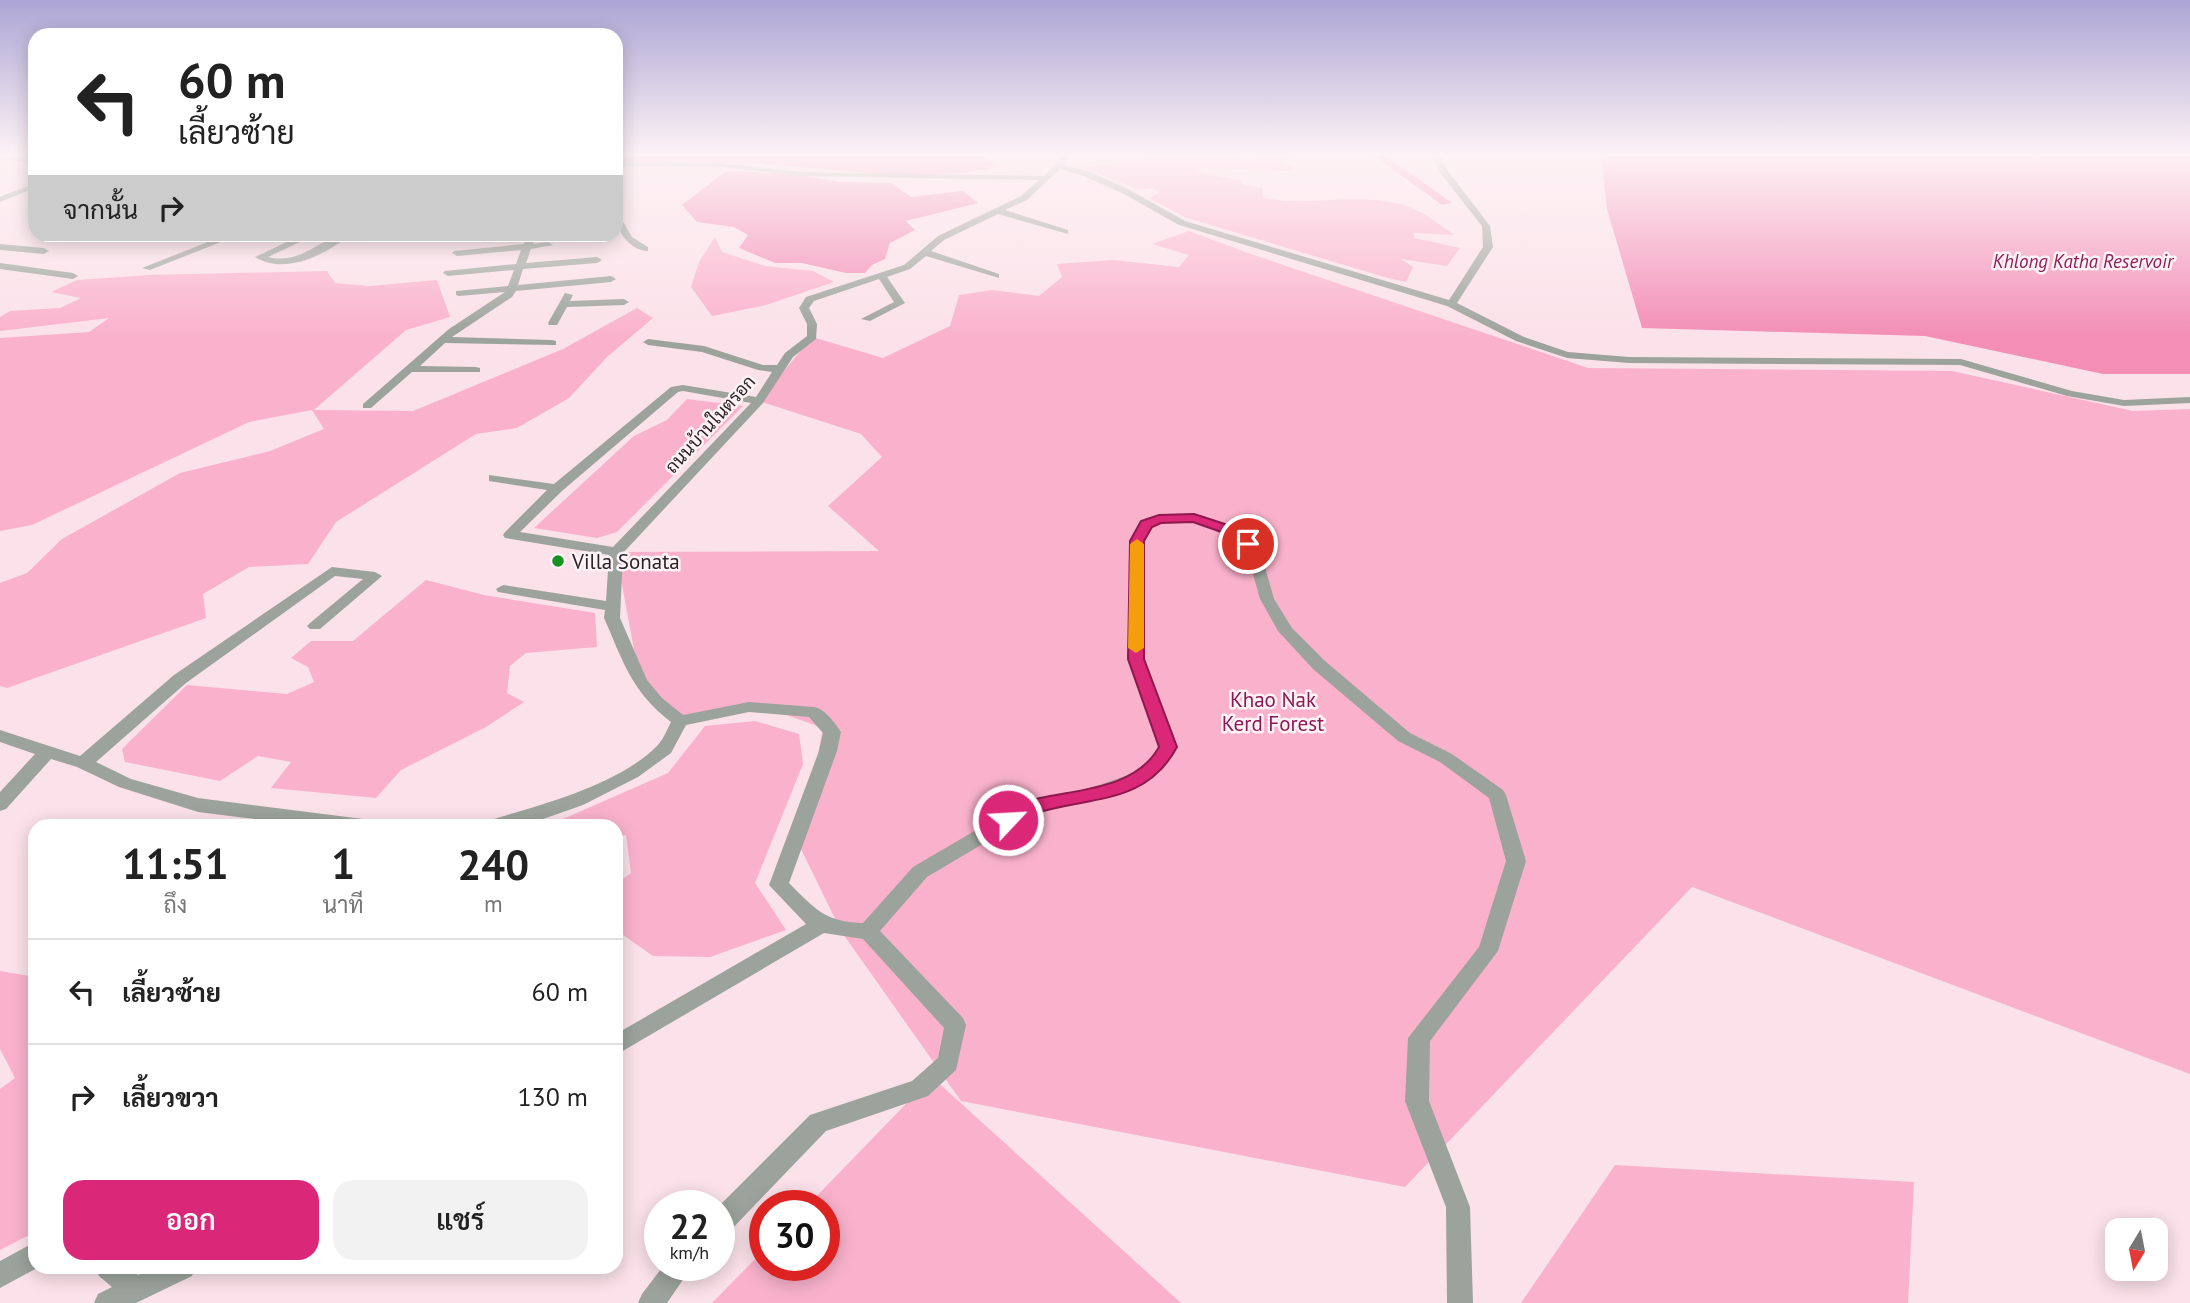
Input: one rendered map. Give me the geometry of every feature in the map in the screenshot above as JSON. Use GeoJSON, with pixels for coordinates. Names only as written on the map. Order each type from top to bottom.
{"type":"FeatureCollection","features":[{"type":"Feature","properties":{"kind":"street","name":"ถนนบ้านในตรอก"},"geometry":{"type":"LineString","coordinates":[[616,552],[759,401],[789,355],[811,337],[812,324],[804,308],[810,299],[907,267],[941,239],[991,215]]}},
{"type":"Feature","properties":{"kind":"street"},"geometry":{"type":"LineString","coordinates":[[1011,215],[1065,232]]}},
{"type":"Feature","properties":{"kind":"street"},"geometry":{"type":"LineString","coordinates":[[1167,215],[1182,223],[1451,304],[1536,345],[1567,355],[1591,358],[1961,362],[2071,394],[2124,403],[2190,400]]}},
{"type":"Feature","properties":{"kind":"street"},"geometry":{"type":"LineString","coordinates":[[1451,304],[1488,247],[1486,226],[1477,215]]}},
{"type":"Feature","properties":{"kind":"street"},"geometry":{"type":"LineString","coordinates":[[623,229],[629,239],[645,249]]}},
{"type":"Feature","properties":{"kind":"street"},"geometry":{"type":"LineString","coordinates":[[147,268],[216,242]]}},
{"type":"Feature","properties":{"kind":"street"},"geometry":{"type":"LineString","coordinates":[[295,242],[260,257],[273,260],[307,257],[333,242]]}},
{"type":"Feature","properties":{"kind":"street"},"geometry":{"type":"LineString","coordinates":[[367,407],[442,340],[509,295],[514,289],[529,242]]}},
{"type":"Feature","properties":{"kind":"street"},"geometry":{"type":"LineString","coordinates":[[457,253],[548,245]]}},
{"type":"Feature","properties":{"kind":"street"},"geometry":{"type":"LineString","coordinates":[[0,247],[44,251]]}},
{"type":"Feature","properties":{"kind":"street"},"geometry":{"type":"LineString","coordinates":[[924,253],[996,276]]}},
{"type":"Feature","properties":{"kind":"street"},"geometry":{"type":"LineString","coordinates":[[448,273],[597,260]]}},
{"type":"Feature","properties":{"kind":"street"},"geometry":{"type":"LineString","coordinates":[[0,266],[73,276]]}},
{"type":"Feature","properties":{"kind":"street"},"geometry":{"type":"LineString","coordinates":[[866,319],[900,303],[882,277]]}},
{"type":"Feature","properties":{"kind":"street"},"geometry":{"type":"LineString","coordinates":[[459,293],[611,279]]}},
{"type":"Feature","properties":{"kind":"street"},"geometry":{"type":"LineString","coordinates":[[552,323],[574,283]]}},
{"type":"Feature","properties":{"kind":"street"},"geometry":{"type":"LineString","coordinates":[[563,304],[624,303]]}},
{"type":"Feature","properties":{"kind":"street"},"geometry":{"type":"LineString","coordinates":[[442,340],[552,343]]}},
{"type":"Feature","properties":{"kind":"street"},"geometry":{"type":"LineString","coordinates":[[648,342],[704,349],[762,368],[780,369]]}},
{"type":"Feature","properties":{"kind":"street"},"geometry":{"type":"LineString","coordinates":[[410,369],[476,370]]}},
{"type":"Feature","properties":{"kind":"street"},"geometry":{"type":"LineString","coordinates":[[735,1208],[818,1123],[920,1089],[948,1063],[955,1026],[868,931],[841,931],[820,926],[779,886],[828,751],[832,732],[814,712],[749,707],[680,721],[656,702],[640,682],[612,618],[616,552],[510,535],[557,488],[675,389],[683,388],[759,401]]}},
{"type":"Feature","properties":{"kind":"street"},"geometry":{"type":"LineString","coordinates":[[494,478],[557,488]]}},
{"type":"Feature","properties":{"kind":"street"},"geometry":{"type":"LineString","coordinates":[[868,931],[920,872],[1030,807],[1121,786],[1143,776],[1158,764],[1168,747],[1136,659],[1137,541],[1146,524],[1159,519],[1194,518],[1232,531],[1248,544],[1256,560],[1267,599],[1286,631],[1319,664],[1404,737],[1446,758],[1497,795],[1516,861],[1488,951],[1419,1038],[1417,1101],[1458,1207],[1460,1303]]}},
{"type":"Feature","properties":{"kind":"street"},"geometry":{"type":"LineString","coordinates":[[83,762],[180,679],[332,571],[375,576],[314,626]]}},
{"type":"Feature","properties":{"kind":"street"},"geometry":{"type":"LineString","coordinates":[[503,589],[612,607]]}},
{"type":"Feature","properties":{"kind":"street"},"geometry":{"type":"LineString","coordinates":[[523,819],[577,800],[632,773],[665,749],[680,721]]}},
{"type":"Feature","properties":{"kind":"street"},"geometry":{"type":"LineString","coordinates":[[0,736],[83,762],[125,783],[198,805],[308,819]]}},
{"type":"Feature","properties":{"kind":"street"},"geometry":{"type":"LineString","coordinates":[[0,804],[47,752]]}},
{"type":"Feature","properties":{"kind":"street"},"geometry":{"type":"LineString","coordinates":[[623,1041],[820,926]]}},
{"type":"Feature","properties":{"kind":"street"},"geometry":{"type":"LineString","coordinates":[[0,1275],[28,1259]]}},
{"type":"Feature","properties":{"kind":"street"},"geometry":{"type":"LineString","coordinates":[[116,1274],[133,1288]]}},
{"type":"Feature","properties":{"kind":"street"},"geometry":{"type":"LineString","coordinates":[[107,1303],[166,1274]]}},
{"type":"Feature","properties":{"kind":"street"},"geometry":{"type":"LineString","coordinates":[[651,1303],[668,1281]]}},
{"type":"Feature","properties":{"kind":"green space"},"geometry":{"type":"Polygon","coordinates":[[[1181,215],[1425,215],[1455,235],[1414,233],[1414,238],[1460,248],[1447,266],[1401,259],[1413,267],[1406,282],[1181,215]]]}},
{"type":"Feature","properties":{"kind":"green space","name":"Khao Nak Kerd Forest"},"geometry":{"type":"Polygon","coordinates":[[[1189,231],[1588,368],[1952,371],[2133,411],[2190,409],[2190,1074],[1692,887],[1405,1187],[961,1101],[841,931],[800,847],[823,728],[767,708],[675,716],[640,682],[616,552],[879,551],[828,506],[882,457],[861,434],[759,401],[812,337],[883,358],[950,326],[959,295],[992,290],[1039,296],[1062,277],[1057,264],[1113,260],[1179,267],[1189,255],[1152,244],[1189,231]]]}},
{"type":"Feature","properties":{"kind":"green space"},"geometry":{"type":"Polygon","coordinates":[[[715,237],[722,252],[765,266],[813,271],[834,282],[766,305],[712,316],[691,287],[699,262],[715,237]]]}},
{"type":"Feature","properties":{"kind":"green space"},"geometry":{"type":"Polygon","coordinates":[[[327,271],[335,283],[369,286],[437,280],[450,317],[406,330],[314,410],[413,411],[563,349],[637,308],[653,318],[607,357],[569,398],[517,428],[476,434],[336,522],[308,564],[249,567],[203,594],[206,618],[7,688],[0,686],[0,583],[27,573],[62,539],[180,473],[270,451],[324,429],[312,410],[249,422],[32,525],[0,531],[0,338],[89,332],[109,318],[0,331],[0,317],[10,311],[60,308],[81,298],[51,292],[77,280],[149,275],[327,271]]]}},
{"type":"Feature","properties":{"kind":"green space"},"geometry":{"type":"Polygon","coordinates":[[[687,399],[743,406],[617,532],[597,538],[534,528],[634,436],[667,420],[687,399]]]}},
{"type":"Feature","properties":{"kind":"green space"},"geometry":{"type":"Polygon","coordinates":[[[426,580],[484,595],[595,613],[597,647],[526,653],[510,666],[507,693],[524,702],[486,727],[401,770],[376,798],[271,788],[291,762],[258,756],[220,781],[125,762],[122,749],[187,685],[287,694],[314,682],[308,667],[291,658],[311,641],[353,641],[426,580]]]}},
{"type":"Feature","properties":{"kind":"green space"},"geometry":{"type":"Polygon","coordinates":[[[755,721],[799,734],[803,764],[755,883],[786,930],[710,957],[653,956],[623,935],[623,878],[631,873],[626,835],[623,836],[623,819],[563,819],[668,773],[705,726],[755,721]]]}},
{"type":"Feature","properties":{"kind":"green space"},"geometry":{"type":"Polygon","coordinates":[[[0,971],[28,976],[28,1236],[0,1250],[0,1089],[15,1078],[0,1049],[0,971]]]}},
{"type":"Feature","properties":{"kind":"green space"},"geometry":{"type":"Polygon","coordinates":[[[932,1077],[1181,1303],[712,1303],[749,1265],[749,1281],[840,1281],[840,1190],[823,1190],[932,1077]]]}},
{"type":"Feature","properties":{"kind":"green space"},"geometry":{"type":"Polygon","coordinates":[[[1615,1165],[1914,1182],[1908,1303],[1521,1303],[1615,1165]]]}},
{"type":"Feature","properties":{"kind":"water"},"geometry":{"type":"Polygon","coordinates":[[[691,215],[931,215],[906,221],[915,230],[890,243],[885,259],[872,265],[865,273],[846,273],[802,263],[775,263],[739,248],[748,235],[734,227],[697,222],[691,215]]]}},
{"type":"Feature","properties":{"kind":"water","name":"Khlong Katha Reservoir"},"geometry":{"type":"Polygon","coordinates":[[[1609,215],[2190,215],[2190,374],[2103,374],[1925,336],[1642,328],[1609,215]]]}},
{"type":"Feature","properties":{"kind":"slow traffic"},"geometry":{"type":"LineString","coordinates":[[1136,648],[1137,544]]}},
{"type":"Feature","properties":{"kind":"place","name":"Villa Sonata"},"geometry":{"type":"Point","coordinates":[558,561]}},
{"type":"Feature","properties":{"kind":"route"},"geometry":{"type":"LineString","coordinates":[[1008,820],[1030,807],[1091,795],[1143,776],[1158,764],[1168,747],[1136,659],[1137,541],[1146,524],[1159,519],[1194,518],[1232,531],[1248,544]]}}]}
